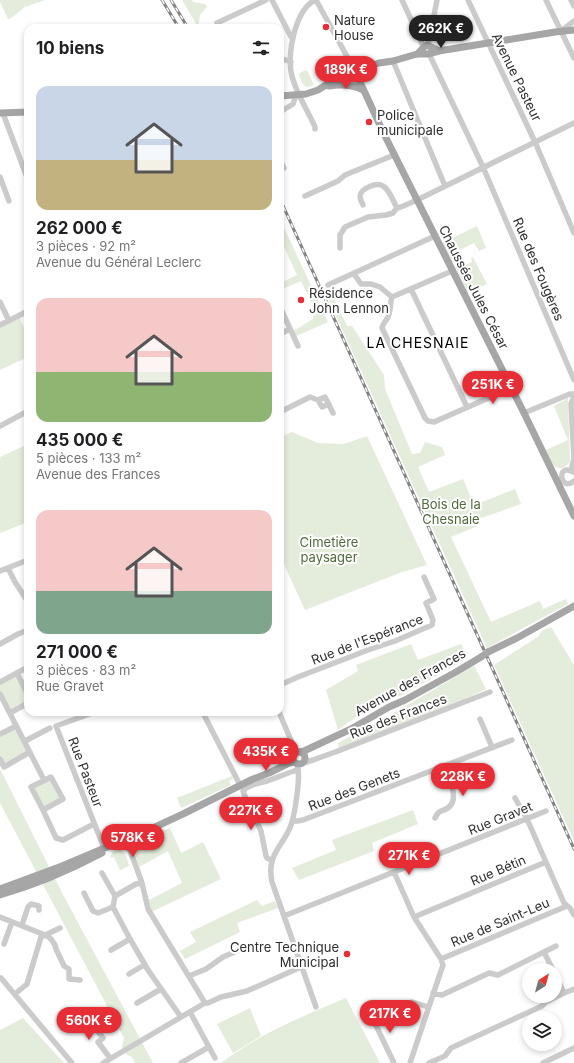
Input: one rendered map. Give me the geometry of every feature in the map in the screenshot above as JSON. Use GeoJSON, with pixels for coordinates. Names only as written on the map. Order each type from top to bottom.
{"type":"FeatureCollection","features":[{"type":"Feature","properties":{"kind":"main road"},"geometry":{"type":"LineString","coordinates":[[284,96],[298,95],[318,90],[329,83],[417,54],[426,48],[439,50],[574,30]]}},
{"type":"Feature","properties":{"kind":"main road"},"geometry":{"type":"LineString","coordinates":[[332,86],[355,74]]}},
{"type":"Feature","properties":{"kind":"main road"},"geometry":{"type":"LineString","coordinates":[[324,87],[348,85],[360,86],[355,74]]}},
{"type":"Feature","properties":{"kind":"main road","name":"Chaussée Jules César"},"geometry":{"type":"LineString","coordinates":[[360,86],[574,516]]}},
{"type":"Feature","properties":{"kind":"main road"},"geometry":{"type":"LineString","coordinates":[[1,115],[24,113]]}},
{"type":"Feature","properties":{"kind":"main road"},"geometry":{"type":"LineString","coordinates":[[554,618],[574,606]]}},
{"type":"Feature","properties":{"kind":"main road"},"geometry":{"type":"LineString","coordinates":[[554,618],[574,610]]}},
{"type":"Feature","properties":{"kind":"main road","name":"Avenue des Frances"},"geometry":{"type":"LineString","coordinates":[[0,889],[116,846],[241,788],[262,772],[298,759],[350,728],[446,678],[480,656],[554,618]]}},
{"type":"Feature","properties":{"kind":"main road","name":"Avenue des Frances"},"geometry":{"type":"LineString","coordinates":[[0,895],[49,878],[84,862],[106,849]]}},
{"type":"Feature","properties":{"kind":"street"},"geometry":{"type":"LineString","coordinates":[[222,24],[266,0]]}},
{"type":"Feature","properties":{"kind":"street"},"geometry":{"type":"LineString","coordinates":[[272,0],[292,38]]}},
{"type":"Feature","properties":{"kind":"street"},"geometry":{"type":"LineString","coordinates":[[315,129],[298,95],[291,75],[291,62],[292,38],[296,25],[308,5],[316,0]]}},
{"type":"Feature","properties":{"kind":"street","name":"Chaussée Jules César"},"geometry":{"type":"LineString","coordinates":[[316,0],[360,86]]}},
{"type":"Feature","properties":{"kind":"street","name":"Rue des Fougères"},"geometry":{"type":"LineString","coordinates":[[402,0],[483,167],[574,380]]}},
{"type":"Feature","properties":{"kind":"street"},"geometry":{"type":"LineString","coordinates":[[426,48],[429,41],[437,0]]}},
{"type":"Feature","properties":{"kind":"street","name":"Avenue Pasteur"},"geometry":{"type":"LineString","coordinates":[[468,0],[536,142],[574,233]]}},
{"type":"Feature","properties":{"kind":"street"},"geometry":{"type":"LineString","coordinates":[[546,0],[574,58]]}},
{"type":"Feature","properties":{"kind":"street"},"geometry":{"type":"LineString","coordinates":[[571,0],[574,6]]}},
{"type":"Feature","properties":{"kind":"street"},"geometry":{"type":"LineString","coordinates":[[561,31],[574,21]]}},
{"type":"Feature","properties":{"kind":"street"},"geometry":{"type":"LineString","coordinates":[[284,59],[291,62]]}},
{"type":"Feature","properties":{"kind":"street"},"geometry":{"type":"LineString","coordinates":[[393,61],[445,186]]}},
{"type":"Feature","properties":{"kind":"street"},"geometry":{"type":"LineString","coordinates":[[284,110],[293,104],[298,95]]}},
{"type":"Feature","properties":{"kind":"street"},"geometry":{"type":"LineString","coordinates":[[1,115],[24,170]]}},
{"type":"Feature","properties":{"kind":"street"},"geometry":{"type":"LineString","coordinates":[[340,248],[340,235],[345,227],[368,217],[393,213],[397,208],[417,200],[574,123]]}},
{"type":"Feature","properties":{"kind":"street"},"geometry":{"type":"LineString","coordinates":[[305,196],[338,181],[346,175],[394,154]]}},
{"type":"Feature","properties":{"kind":"street"},"geometry":{"type":"LineString","coordinates":[[0,177],[9,200]]}},
{"type":"Feature","properties":{"kind":"street"},"geometry":{"type":"LineString","coordinates":[[363,205],[360,199],[360,194],[366,189],[380,184],[385,186],[388,190],[397,208]]}},
{"type":"Feature","properties":{"kind":"street"},"geometry":{"type":"LineString","coordinates":[[328,285],[435,236]]}},
{"type":"Feature","properties":{"kind":"street"},"geometry":{"type":"LineString","coordinates":[[392,297],[452,271]]}},
{"type":"Feature","properties":{"kind":"street"},"geometry":{"type":"LineString","coordinates":[[354,274],[361,284],[371,284],[380,287],[392,297]]}},
{"type":"Feature","properties":{"kind":"street"},"geometry":{"type":"LineString","coordinates":[[411,289],[468,406]]}},
{"type":"Feature","properties":{"kind":"street"},"geometry":{"type":"LineString","coordinates":[[392,297],[391,308],[382,328],[425,418],[428,421],[434,422],[511,388]]}},
{"type":"Feature","properties":{"kind":"street"},"geometry":{"type":"LineString","coordinates":[[0,302],[10,321]]}},
{"type":"Feature","properties":{"kind":"street"},"geometry":{"type":"LineString","coordinates":[[0,325],[24,313]]}},
{"type":"Feature","properties":{"kind":"street"},"geometry":{"type":"LineString","coordinates":[[284,316],[298,346]]}},
{"type":"Feature","properties":{"kind":"street"},"geometry":{"type":"LineString","coordinates":[[284,332],[290,329]]}},
{"type":"Feature","properties":{"kind":"street"},"geometry":{"type":"LineString","coordinates":[[524,413],[570,394],[574,395],[571,404],[574,459],[572,471],[567,470],[563,473],[552,471]]}},
{"type":"Feature","properties":{"kind":"street"},"geometry":{"type":"LineString","coordinates":[[284,410],[310,397],[318,400],[322,407],[329,404],[333,413]]}},
{"type":"Feature","properties":{"kind":"street"},"geometry":{"type":"LineString","coordinates":[[0,426],[24,413]]}},
{"type":"Feature","properties":{"kind":"street"},"geometry":{"type":"LineString","coordinates":[[563,473],[562,479],[565,483],[572,482]]}},
{"type":"Feature","properties":{"kind":"street"},"geometry":{"type":"LineString","coordinates":[[564,496],[572,482]]}},
{"type":"Feature","properties":{"kind":"street"},"geometry":{"type":"LineString","coordinates":[[0,571],[24,562]]}},
{"type":"Feature","properties":{"kind":"street"},"geometry":{"type":"LineString","coordinates":[[8,568],[24,596]]}},
{"type":"Feature","properties":{"kind":"street","name":"Rue de l'Espérance"},"geometry":{"type":"LineString","coordinates":[[284,683],[432,625],[433,620],[426,603],[434,599],[424,577]]}},
{"type":"Feature","properties":{"kind":"street"},"geometry":{"type":"LineString","coordinates":[[0,644],[24,632]]}},
{"type":"Feature","properties":{"kind":"street"},"geometry":{"type":"LineString","coordinates":[[0,682],[24,669]]}},
{"type":"Feature","properties":{"kind":"street"},"geometry":{"type":"LineString","coordinates":[[17,673],[24,687]]}},
{"type":"Feature","properties":{"kind":"street","name":"Rue des Frances"},"geometry":{"type":"LineString","coordinates":[[298,759],[313,760],[490,692]]}},
{"type":"Feature","properties":{"kind":"street"},"geometry":{"type":"LineString","coordinates":[[0,694],[44,780]]}},
{"type":"Feature","properties":{"kind":"street"},"geometry":{"type":"LineString","coordinates":[[10,713],[24,705]]}},
{"type":"Feature","properties":{"kind":"street","name":"Rue Pasteur"},"geometry":{"type":"LineString","coordinates":[[76,716],[56,726],[94,824],[106,849]]}},
{"type":"Feature","properties":{"kind":"street"},"geometry":{"type":"LineString","coordinates":[[205,716],[244,794],[261,831],[266,856],[271,860]]}},
{"type":"Feature","properties":{"kind":"street"},"geometry":{"type":"LineString","coordinates":[[281,716],[298,759],[297,794],[293,821],[271,860],[270,868],[272,882],[316,1007]]}},
{"type":"Feature","properties":{"kind":"street"},"geometry":{"type":"LineString","coordinates":[[480,719],[492,747]]}},
{"type":"Feature","properties":{"kind":"street"},"geometry":{"type":"LineString","coordinates":[[0,734],[16,726]]}},
{"type":"Feature","properties":{"kind":"street"},"geometry":{"type":"LineString","coordinates":[[25,741],[50,728]]}},
{"type":"Feature","properties":{"kind":"street","name":"Rue des Genets"},"geometry":{"type":"LineString","coordinates":[[293,821],[297,822],[303,820],[512,740]]}},
{"type":"Feature","properties":{"kind":"street"},"geometry":{"type":"LineString","coordinates":[[0,759],[4,767],[30,752]]}},
{"type":"Feature","properties":{"kind":"street","name":"Avenue des Frances"},"geometry":{"type":"LineString","coordinates":[[241,788],[246,788],[294,771],[298,759]]}},
{"type":"Feature","properties":{"kind":"street"},"geometry":{"type":"LineString","coordinates":[[435,818],[439,812],[449,808],[453,800],[453,790],[444,766]]}},
{"type":"Feature","properties":{"kind":"street"},"geometry":{"type":"LineString","coordinates":[[43,810],[63,800],[51,777],[31,787],[56,838],[63,840],[94,824]]}},
{"type":"Feature","properties":{"kind":"street"},"geometry":{"type":"LineString","coordinates":[[515,798],[527,819],[564,903],[570,908],[574,915]]}},
{"type":"Feature","properties":{"kind":"street","name":"Rue Gravet"},"geometry":{"type":"LineString","coordinates":[[284,916],[546,811]]}},
{"type":"Feature","properties":{"kind":"street"},"geometry":{"type":"LineString","coordinates":[[126,841],[142,883],[148,909],[205,1003]]}},
{"type":"Feature","properties":{"kind":"street","name":"Rue Bétin"},"geometry":{"type":"LineString","coordinates":[[414,917],[546,862]]}},
{"type":"Feature","properties":{"kind":"street"},"geometry":{"type":"LineString","coordinates":[[394,872],[414,917],[443,964],[410,1063]]}},
{"type":"Feature","properties":{"kind":"street"},"geometry":{"type":"LineString","coordinates":[[102,873],[115,896],[113,907],[144,965],[181,1017]]}},
{"type":"Feature","properties":{"kind":"street"},"geometry":{"type":"LineString","coordinates":[[115,896],[136,884],[142,883]]}},
{"type":"Feature","properties":{"kind":"street"},"geometry":{"type":"LineString","coordinates":[[84,893],[93,911],[98,913],[113,907]]}},
{"type":"Feature","properties":{"kind":"street"},"geometry":{"type":"LineString","coordinates":[[22,925],[28,907],[32,904],[39,906],[39,910]]}},
{"type":"Feature","properties":{"kind":"street","name":"Rue de Saint-Leu"},"geometry":{"type":"LineString","coordinates":[[441,959],[567,906]]}},
{"type":"Feature","properties":{"kind":"street"},"geometry":{"type":"LineString","coordinates":[[0,917],[46,935],[55,944],[64,966],[69,969],[69,979],[80,980]]}},
{"type":"Feature","properties":{"kind":"street"},"geometry":{"type":"LineString","coordinates":[[4,944],[12,922]]}},
{"type":"Feature","properties":{"kind":"street"},"geometry":{"type":"LineString","coordinates":[[15,994],[28,984],[41,937],[60,928]]}},
{"type":"Feature","properties":{"kind":"street"},"geometry":{"type":"LineString","coordinates":[[111,950],[130,939]]}},
{"type":"Feature","properties":{"kind":"street"},"geometry":{"type":"LineString","coordinates":[[433,993],[442,995],[489,973],[498,975],[556,946]]}},
{"type":"Feature","properties":{"kind":"street"},"geometry":{"type":"LineString","coordinates":[[189,976],[206,969],[223,957],[242,950]]}},
{"type":"Feature","properties":{"kind":"street"},"geometry":{"type":"LineString","coordinates":[[544,952],[550,963]]}},
{"type":"Feature","properties":{"kind":"street"},"geometry":{"type":"LineString","coordinates":[[129,974],[144,965]]}},
{"type":"Feature","properties":{"kind":"street"},"geometry":{"type":"LineString","coordinates":[[103,1063],[205,1003],[221,997],[247,991],[301,967]]}},
{"type":"Feature","properties":{"kind":"street"},"geometry":{"type":"LineString","coordinates":[[1,978],[72,1063]]}},
{"type":"Feature","properties":{"kind":"street"},"geometry":{"type":"LineString","coordinates":[[562,988],[564,992]]}},
{"type":"Feature","properties":{"kind":"street"},"geometry":{"type":"LineString","coordinates":[[137,1003],[161,989]]}},
{"type":"Feature","properties":{"kind":"street"},"geometry":{"type":"LineString","coordinates":[[429,1063],[445,1056],[451,1048],[542,1006],[546,1002],[564,992],[572,990],[574,998]]}},
{"type":"Feature","properties":{"kind":"street"},"geometry":{"type":"LineString","coordinates":[[394,1063],[371,1016],[390,1009],[395,1010],[412,1002],[428,1007]]}},
{"type":"Feature","properties":{"kind":"street"},"geometry":{"type":"LineString","coordinates":[[190,1012],[215,1058]]}},
{"type":"Feature","properties":{"kind":"street"},"geometry":{"type":"LineString","coordinates":[[97,1016],[96,1030],[103,1038],[98,1042],[110,1058]]}},
{"type":"Feature","properties":{"kind":"street"},"geometry":{"type":"LineString","coordinates":[[181,1063],[209,1047]]}},
{"type":"Feature","properties":{"kind":"street"},"geometry":{"type":"LineString","coordinates":[[544,1063],[574,1048]]}},
{"type":"Feature","properties":{"kind":"green space"},"geometry":{"type":"Polygon","coordinates":[[[0,0],[45,0],[25,7],[8,19],[0,0]]]}},
{"type":"Feature","properties":{"kind":"green space"},"geometry":{"type":"Polygon","coordinates":[[[182,0],[192,0],[193,2],[205,4],[207,7],[200,15],[198,24],[196,24],[182,0]]]}},
{"type":"Feature","properties":{"kind":"green space"},"geometry":{"type":"Polygon","coordinates":[[[306,70],[314,85],[307,87],[303,84],[299,75],[306,70]]]}},
{"type":"Feature","properties":{"kind":"green space"},"geometry":{"type":"Polygon","coordinates":[[[477,226],[486,248],[479,251],[474,243],[460,250],[455,242],[453,243],[460,259],[452,263],[442,243],[477,226]]]}},
{"type":"Feature","properties":{"kind":"green space"},"geometry":{"type":"Polygon","coordinates":[[[284,228],[328,322],[294,337],[292,332],[313,319],[313,316],[317,314],[301,281],[284,288],[284,281],[297,275],[284,247],[284,228]]]}},
{"type":"Feature","properties":{"kind":"green space"},"geometry":{"type":"Polygon","coordinates":[[[473,257],[487,284],[468,293],[455,266],[464,261],[466,265],[472,262],[471,258],[473,257]]]}},
{"type":"Feature","properties":{"kind":"green space","name":"Bois de la Chesnaie"},"geometry":{"type":"Polygon","coordinates":[[[332,294],[347,326],[352,326],[384,375],[385,389],[412,454],[420,453],[425,442],[442,447],[445,455],[418,467],[429,492],[463,479],[474,505],[515,489],[521,504],[473,521],[478,526],[451,537],[491,622],[540,601],[543,609],[566,599],[568,604],[487,648],[327,296],[332,294]]]}},
{"type":"Feature","properties":{"kind":"green space"},"geometry":{"type":"Polygon","coordinates":[[[19,316],[24,328],[24,359],[0,370],[0,325],[19,316]]]}},
{"type":"Feature","properties":{"kind":"green space"},"geometry":{"type":"Polygon","coordinates":[[[568,398],[570,462],[561,468],[558,468],[552,463],[546,450],[568,440],[554,406],[568,398]]]}},
{"type":"Feature","properties":{"kind":"green space","name":"Cimetière paysager"},"geometry":{"type":"Polygon","coordinates":[[[292,432],[318,443],[344,444],[367,436],[427,565],[402,572],[305,610],[284,564],[284,435],[292,432]]]}},
{"type":"Feature","properties":{"kind":"green space"},"geometry":{"type":"Polygon","coordinates":[[[24,446],[24,524],[0,533],[0,457],[24,446]]]}},
{"type":"Feature","properties":{"kind":"green space"},"geometry":{"type":"Polygon","coordinates":[[[551,627],[574,665],[574,841],[494,665],[539,636],[544,630],[551,627]]]}},
{"type":"Feature","properties":{"kind":"green space"},"geometry":{"type":"Polygon","coordinates":[[[411,644],[418,660],[461,644],[468,658],[400,696],[386,699],[364,711],[338,730],[326,690],[358,671],[356,665],[411,644]]]}},
{"type":"Feature","properties":{"kind":"green space"},"geometry":{"type":"Polygon","coordinates":[[[474,666],[486,689],[463,700],[339,749],[338,743],[392,714],[474,666]]]}},
{"type":"Feature","properties":{"kind":"green space"},"geometry":{"type":"Polygon","coordinates":[[[17,673],[24,687],[24,705],[10,713],[0,694],[0,682],[17,673]]]}},
{"type":"Feature","properties":{"kind":"green space"},"geometry":{"type":"Polygon","coordinates":[[[16,726],[30,752],[4,767],[0,759],[0,734],[16,726]]]}},
{"type":"Feature","properties":{"kind":"green space"},"geometry":{"type":"Polygon","coordinates":[[[0,769],[60,889],[153,1063],[135,1063],[132,1057],[127,1055],[122,1047],[124,1038],[0,803],[0,769]]]}},
{"type":"Feature","properties":{"kind":"green space"},"geometry":{"type":"Polygon","coordinates":[[[232,776],[233,779],[229,781],[231,785],[181,808],[177,798],[232,776]]]}},
{"type":"Feature","properties":{"kind":"green space"},"geometry":{"type":"Polygon","coordinates":[[[51,777],[63,799],[43,810],[31,787],[51,777]]]}},
{"type":"Feature","properties":{"kind":"green space"},"geometry":{"type":"Polygon","coordinates":[[[413,810],[418,824],[372,843],[374,851],[299,880],[292,868],[336,850],[332,840],[413,810]]]}},
{"type":"Feature","properties":{"kind":"green space"},"geometry":{"type":"Polygon","coordinates":[[[170,828],[181,853],[203,842],[221,879],[151,912],[147,901],[182,883],[168,851],[139,867],[134,846],[139,840],[170,828]]]}},
{"type":"Feature","properties":{"kind":"green space"},"geometry":{"type":"Polygon","coordinates":[[[118,849],[123,851],[129,866],[120,870],[114,857],[110,858],[112,853],[118,849]]]}},
{"type":"Feature","properties":{"kind":"green space"},"geometry":{"type":"Polygon","coordinates":[[[257,900],[262,906],[275,901],[278,908],[237,923],[240,932],[185,959],[180,951],[196,942],[190,932],[257,900]]]}},
{"type":"Feature","properties":{"kind":"green space"},"geometry":{"type":"Polygon","coordinates":[[[346,998],[380,1063],[221,1063],[266,1034],[346,998]]]}},
{"type":"Feature","properties":{"kind":"green space"},"geometry":{"type":"Polygon","coordinates":[[[250,1008],[261,1036],[233,1053],[217,1024],[250,1008]]]}},
{"type":"Feature","properties":{"kind":"green space"},"geometry":{"type":"Polygon","coordinates":[[[23,1018],[64,1063],[0,1063],[0,1030],[23,1018]]]}},
{"type":"Feature","properties":{"kind":"railway"},"geometry":{"type":"LineString","coordinates":[[162,0],[177,24]]}},
{"type":"Feature","properties":{"kind":"railway"},"geometry":{"type":"LineString","coordinates":[[171,0],[186,24]]}},
{"type":"Feature","properties":{"kind":"railway"},"geometry":{"type":"LineString","coordinates":[[284,208],[574,849]]}},
{"type":"Feature","properties":{"kind":"place","name":"Nature House"},"geometry":{"type":"Point","coordinates":[326,27]}},
{"type":"Feature","properties":{"kind":"place","name":"Police municipale"},"geometry":{"type":"Point","coordinates":[369,122]}},
{"type":"Feature","properties":{"kind":"place","name":"Résidence John Lennon"},"geometry":{"type":"Point","coordinates":[301,300]}},
{"type":"Feature","properties":{"kind":"place","name":"Centre Technique Municipal"},"geometry":{"type":"Point","coordinates":[347,954]}},
{"type":"Feature","properties":{"kind":"district","name":"LA CHESNAIE"},"geometry":{"type":"Point","coordinates":[418,342]}}]}
